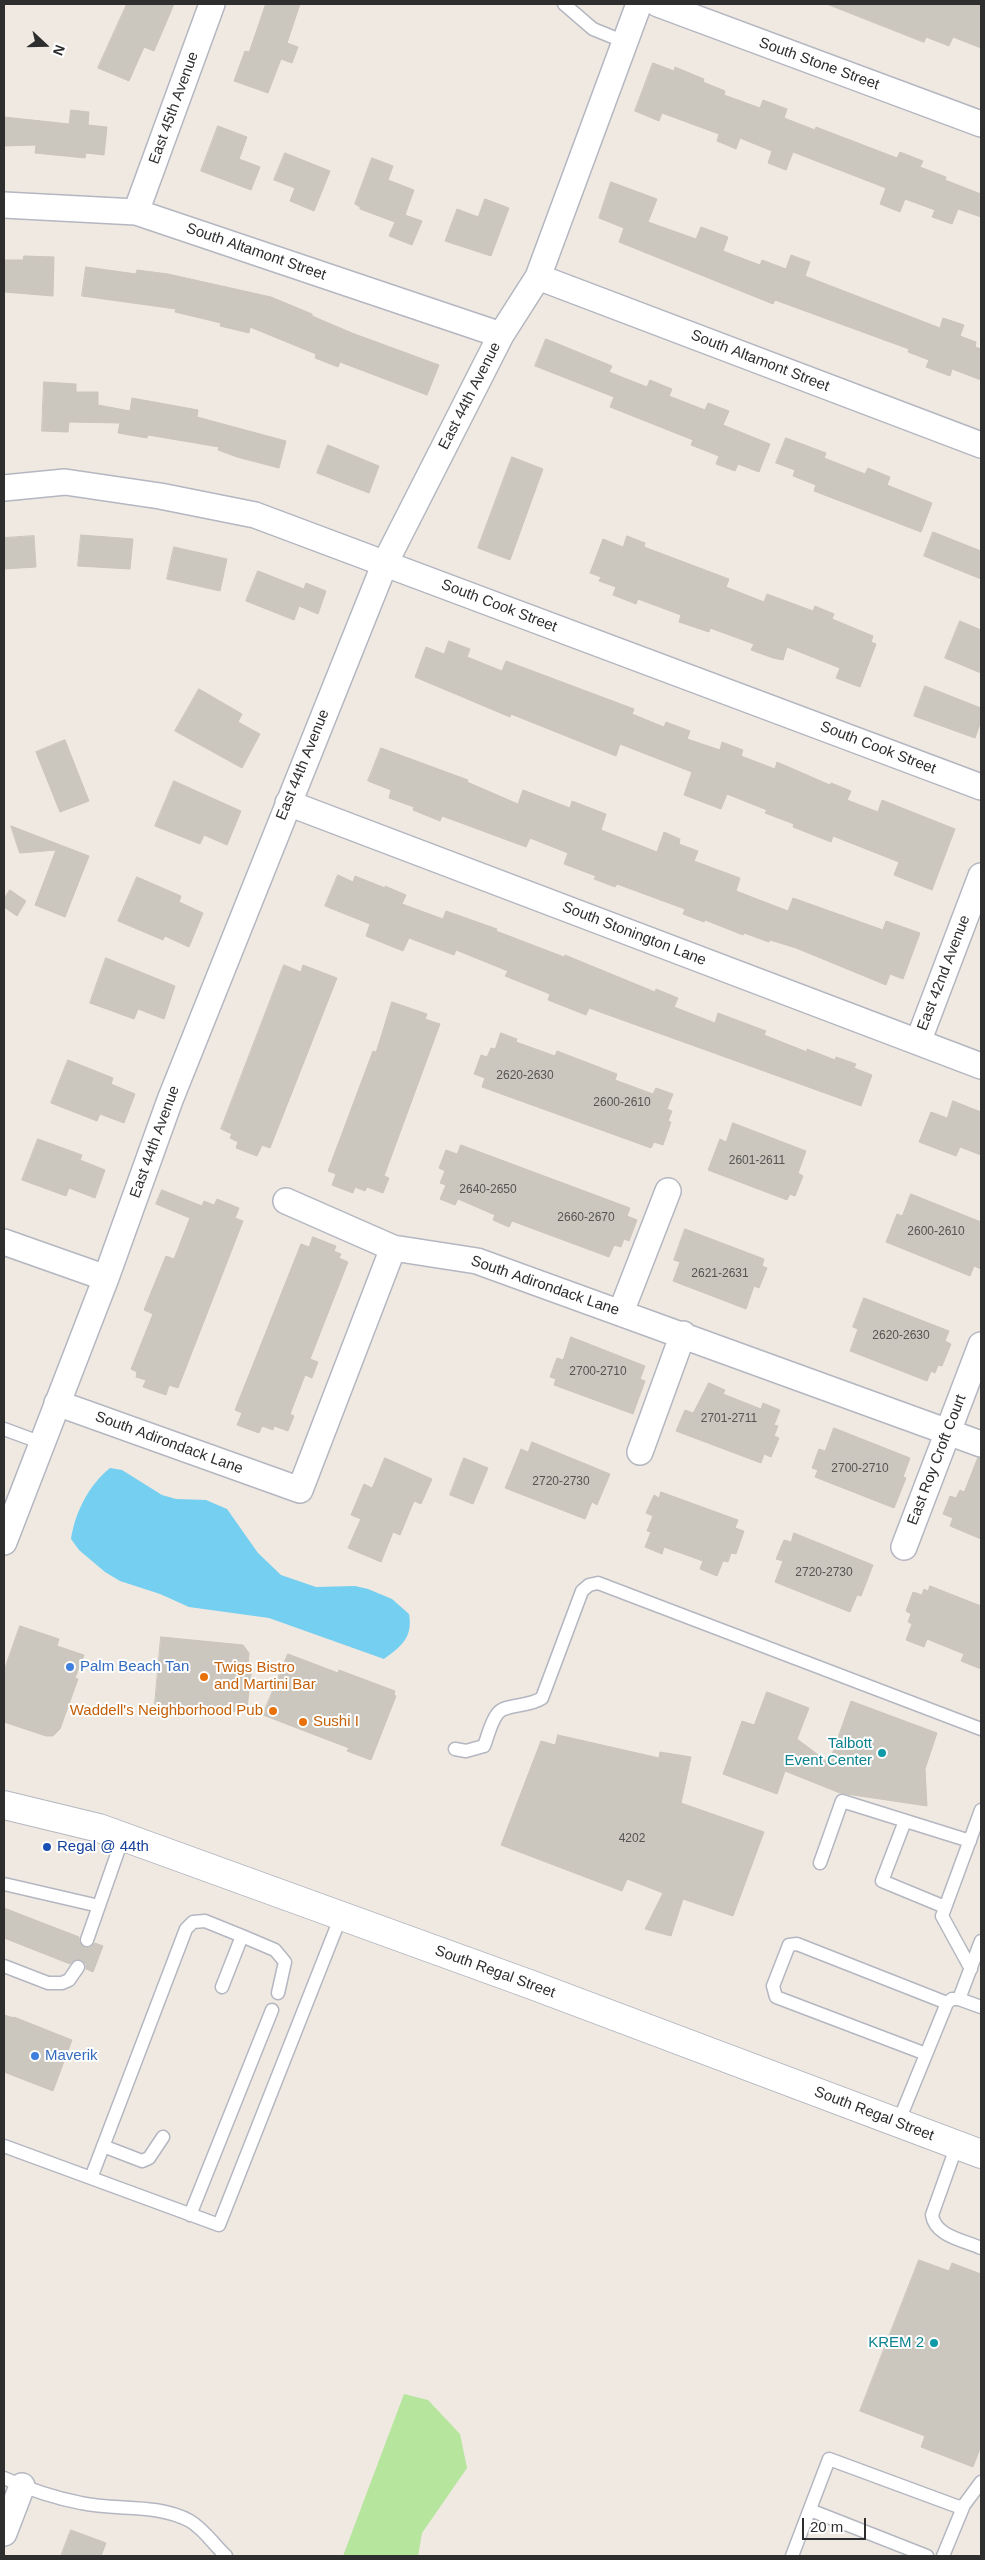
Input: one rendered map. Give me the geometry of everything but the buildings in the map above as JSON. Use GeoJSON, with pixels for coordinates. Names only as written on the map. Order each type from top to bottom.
{"type":"FeatureCollection","features":[{"type":"Feature","properties":{"kind":"main road","name":"South Regal Street"},"geometry":{"type":"LineString","coordinates":[[4,1805],[99,1828],[342,1916],[969,2150]]}},
{"type":"Feature","properties":{"kind":"street","name":"East 45th Avenue"},"geometry":{"type":"LineString","coordinates":[[136,212],[212,4]]}},
{"type":"Feature","properties":{"kind":"street","name":"East 44th Avenue"},"geometry":{"type":"LineString","coordinates":[[4,1542],[106,1278],[170,1100],[385,563],[501,335],[538,277],[639,4]]}},
{"type":"Feature","properties":{"kind":"street","name":"South Stone Street"},"geometry":{"type":"LineString","coordinates":[[658,4],[981,124]]}},
{"type":"Feature","properties":{"kind":"street","name":"South Altamont Street"},"geometry":{"type":"LineString","coordinates":[[4,205],[136,212],[501,335]]}},
{"type":"Feature","properties":{"kind":"street","name":"South Altamont Street"},"geometry":{"type":"LineString","coordinates":[[538,277],[981,445]]}},
{"type":"Feature","properties":{"kind":"street","name":"South Cook Street"},"geometry":{"type":"LineString","coordinates":[[4,488],[65,482],[170,498],[255,515],[981,787]]}},
{"type":"Feature","properties":{"kind":"street","name":"South Stonington Lane"},"geometry":{"type":"LineString","coordinates":[[288,803],[981,1066]]}},
{"type":"Feature","properties":{"kind":"street","name":"East 42nd Avenue"},"geometry":{"type":"LineString","coordinates":[[918,1042],[981,876]]}},
{"type":"Feature","properties":{"kind":"street"},"geometry":{"type":"LineString","coordinates":[[621,1312],[668,1191]]}},
{"type":"Feature","properties":{"kind":"street"},"geometry":{"type":"LineString","coordinates":[[286,1201],[393,1248]]}},
{"type":"Feature","properties":{"kind":"street"},"geometry":{"type":"LineString","coordinates":[[4,1242],[106,1278]]}},
{"type":"Feature","properties":{"kind":"street","name":"South Adirondack Lane"},"geometry":{"type":"LineString","coordinates":[[57,1403],[300,1490],[393,1248],[477,1261],[683,1334],[981,1444]]}},
{"type":"Feature","properties":{"kind":"street"},"geometry":{"type":"LineString","coordinates":[[640,1452],[683,1334]]}},
{"type":"Feature","properties":{"kind":"street","name":"East Roy Croft Court"},"geometry":{"type":"LineString","coordinates":[[904,1547],[981,1345]]}},
{"type":"Feature","properties":{"kind":"street"},"geometry":{"type":"LineString","coordinates":[[4,2533],[13,2482]]}},
{"type":"Feature","properties":{"kind":"lane"},"geometry":{"type":"LineString","coordinates":[[564,4],[593,29],[625,42]]}},
{"type":"Feature","properties":{"kind":"lane"},"geometry":{"type":"LineString","coordinates":[[4,1429],[42,1443]]}},
{"type":"Feature","properties":{"kind":"lane"},"geometry":{"type":"LineString","coordinates":[[455,1749],[466,1751],[484,1746],[498,1713],[507,1707],[534,1703],[542,1698],[582,1591],[598,1583],[981,1729]]}},
{"type":"Feature","properties":{"kind":"lane"},"geometry":{"type":"LineString","coordinates":[[820,1863],[842,1801],[970,1841]]}},
{"type":"Feature","properties":{"kind":"lane"},"geometry":{"type":"LineString","coordinates":[[971,1969],[942,1916],[981,1810]]}},
{"type":"Feature","properties":{"kind":"lane"},"geometry":{"type":"LineString","coordinates":[[905,1821],[882,1882],[945,1907]]}},
{"type":"Feature","properties":{"kind":"lane"},"geometry":{"type":"LineString","coordinates":[[87,1940],[123,1837]]}},
{"type":"Feature","properties":{"kind":"lane"},"geometry":{"type":"LineString","coordinates":[[4,1884],[99,1906]]}},
{"type":"Feature","properties":{"kind":"lane"},"geometry":{"type":"LineString","coordinates":[[4,2146],[219,2225],[342,1916]]}},
{"type":"Feature","properties":{"kind":"lane"},"geometry":{"type":"LineString","coordinates":[[91,2178],[186,1929],[193,1922],[205,1921],[275,1950],[286,1962],[278,1993]]}},
{"type":"Feature","properties":{"kind":"lane"},"geometry":{"type":"LineString","coordinates":[[222,1987],[242,1936]]}},
{"type":"Feature","properties":{"kind":"lane"},"geometry":{"type":"LineString","coordinates":[[959,1999],[981,1941]]}},
{"type":"Feature","properties":{"kind":"lane"},"geometry":{"type":"LineString","coordinates":[[926,2054],[776,1997],[773,1986],[789,1945],[797,1944],[947,2003]]}},
{"type":"Feature","properties":{"kind":"lane"},"geometry":{"type":"LineString","coordinates":[[4,1966],[55,1984],[69,1980],[78,1966]]}},
{"type":"Feature","properties":{"kind":"lane"},"geometry":{"type":"LineString","coordinates":[[898,2123],[947,2003],[952,1999],[959,1999],[981,2007]]}},
{"type":"Feature","properties":{"kind":"lane"},"geometry":{"type":"LineString","coordinates":[[190,2215],[272,2010]]}},
{"type":"Feature","properties":{"kind":"lane"},"geometry":{"type":"LineString","coordinates":[[103,2146],[142,2161],[149,2158],[163,2137]]}},
{"type":"Feature","properties":{"kind":"lane"},"geometry":{"type":"LineString","coordinates":[[969,2150],[932,2214],[933,2224],[938,2230],[981,2248]]}},
{"type":"Feature","properties":{"kind":"lane"},"geometry":{"type":"LineString","coordinates":[[792,2556],[829,2459],[958,2507],[964,2505]]}},
{"type":"Feature","properties":{"kind":"lane"},"geometry":{"type":"LineString","coordinates":[[13,2482],[80,2503],[120,2509],[155,2510],[174,2514],[192,2522],[226,2556]]}},
{"type":"Feature","properties":{"kind":"lane"},"geometry":{"type":"LineString","coordinates":[[943,2556],[964,2505],[981,2482]]}},
{"type":"Feature","properties":{"kind":"lane"},"geometry":{"type":"LineString","coordinates":[[810,2510],[927,2556]]}},
{"type":"Feature","properties":{"kind":"green space"},"geometry":{"type":"Polygon","coordinates":[[[404,2394],[428,2400],[460,2434],[467,2468],[422,2533],[418,2556],[343,2556],[404,2394]]]}},
{"type":"Feature","properties":{"kind":"water"},"geometry":{"type":"Polygon","coordinates":[[[110,1468],[122,1470],[162,1495],[176,1499],[206,1500],[227,1509],[258,1553],[281,1575],[316,1587],[355,1586],[392,1599],[409,1614],[408,1635],[396,1650],[384,1659],[269,1618],[189,1607],[160,1594],[120,1581],[105,1572],[79,1550],[71,1539],[76,1519],[84,1500],[96,1482],[110,1468]]]}},
{"type":"Feature","properties":{"kind":"place","name":"Palm Beach Tan"},"geometry":{"type":"Point","coordinates":[70,1667]}},
{"type":"Feature","properties":{"kind":"place","name":"Twigs Bistro and Martini Bar"},"geometry":{"type":"Point","coordinates":[204,1677]}},
{"type":"Feature","properties":{"kind":"place","name":"Waddell's Neighborhood Pub"},"geometry":{"type":"Point","coordinates":[273,1711]}},
{"type":"Feature","properties":{"kind":"place","name":"Sushi I"},"geometry":{"type":"Point","coordinates":[303,1722]}},
{"type":"Feature","properties":{"kind":"place","name":"Talbott Event Center"},"geometry":{"type":"Point","coordinates":[882,1753]}},
{"type":"Feature","properties":{"kind":"place","name":"Regal @ 44th"},"geometry":{"type":"Point","coordinates":[47,1847]}},
{"type":"Feature","properties":{"kind":"place","name":"Maverik"},"geometry":{"type":"Point","coordinates":[35,2056]}},
{"type":"Feature","properties":{"kind":"place","name":"KREM 2"},"geometry":{"type":"Point","coordinates":[934,2343]}}]}
